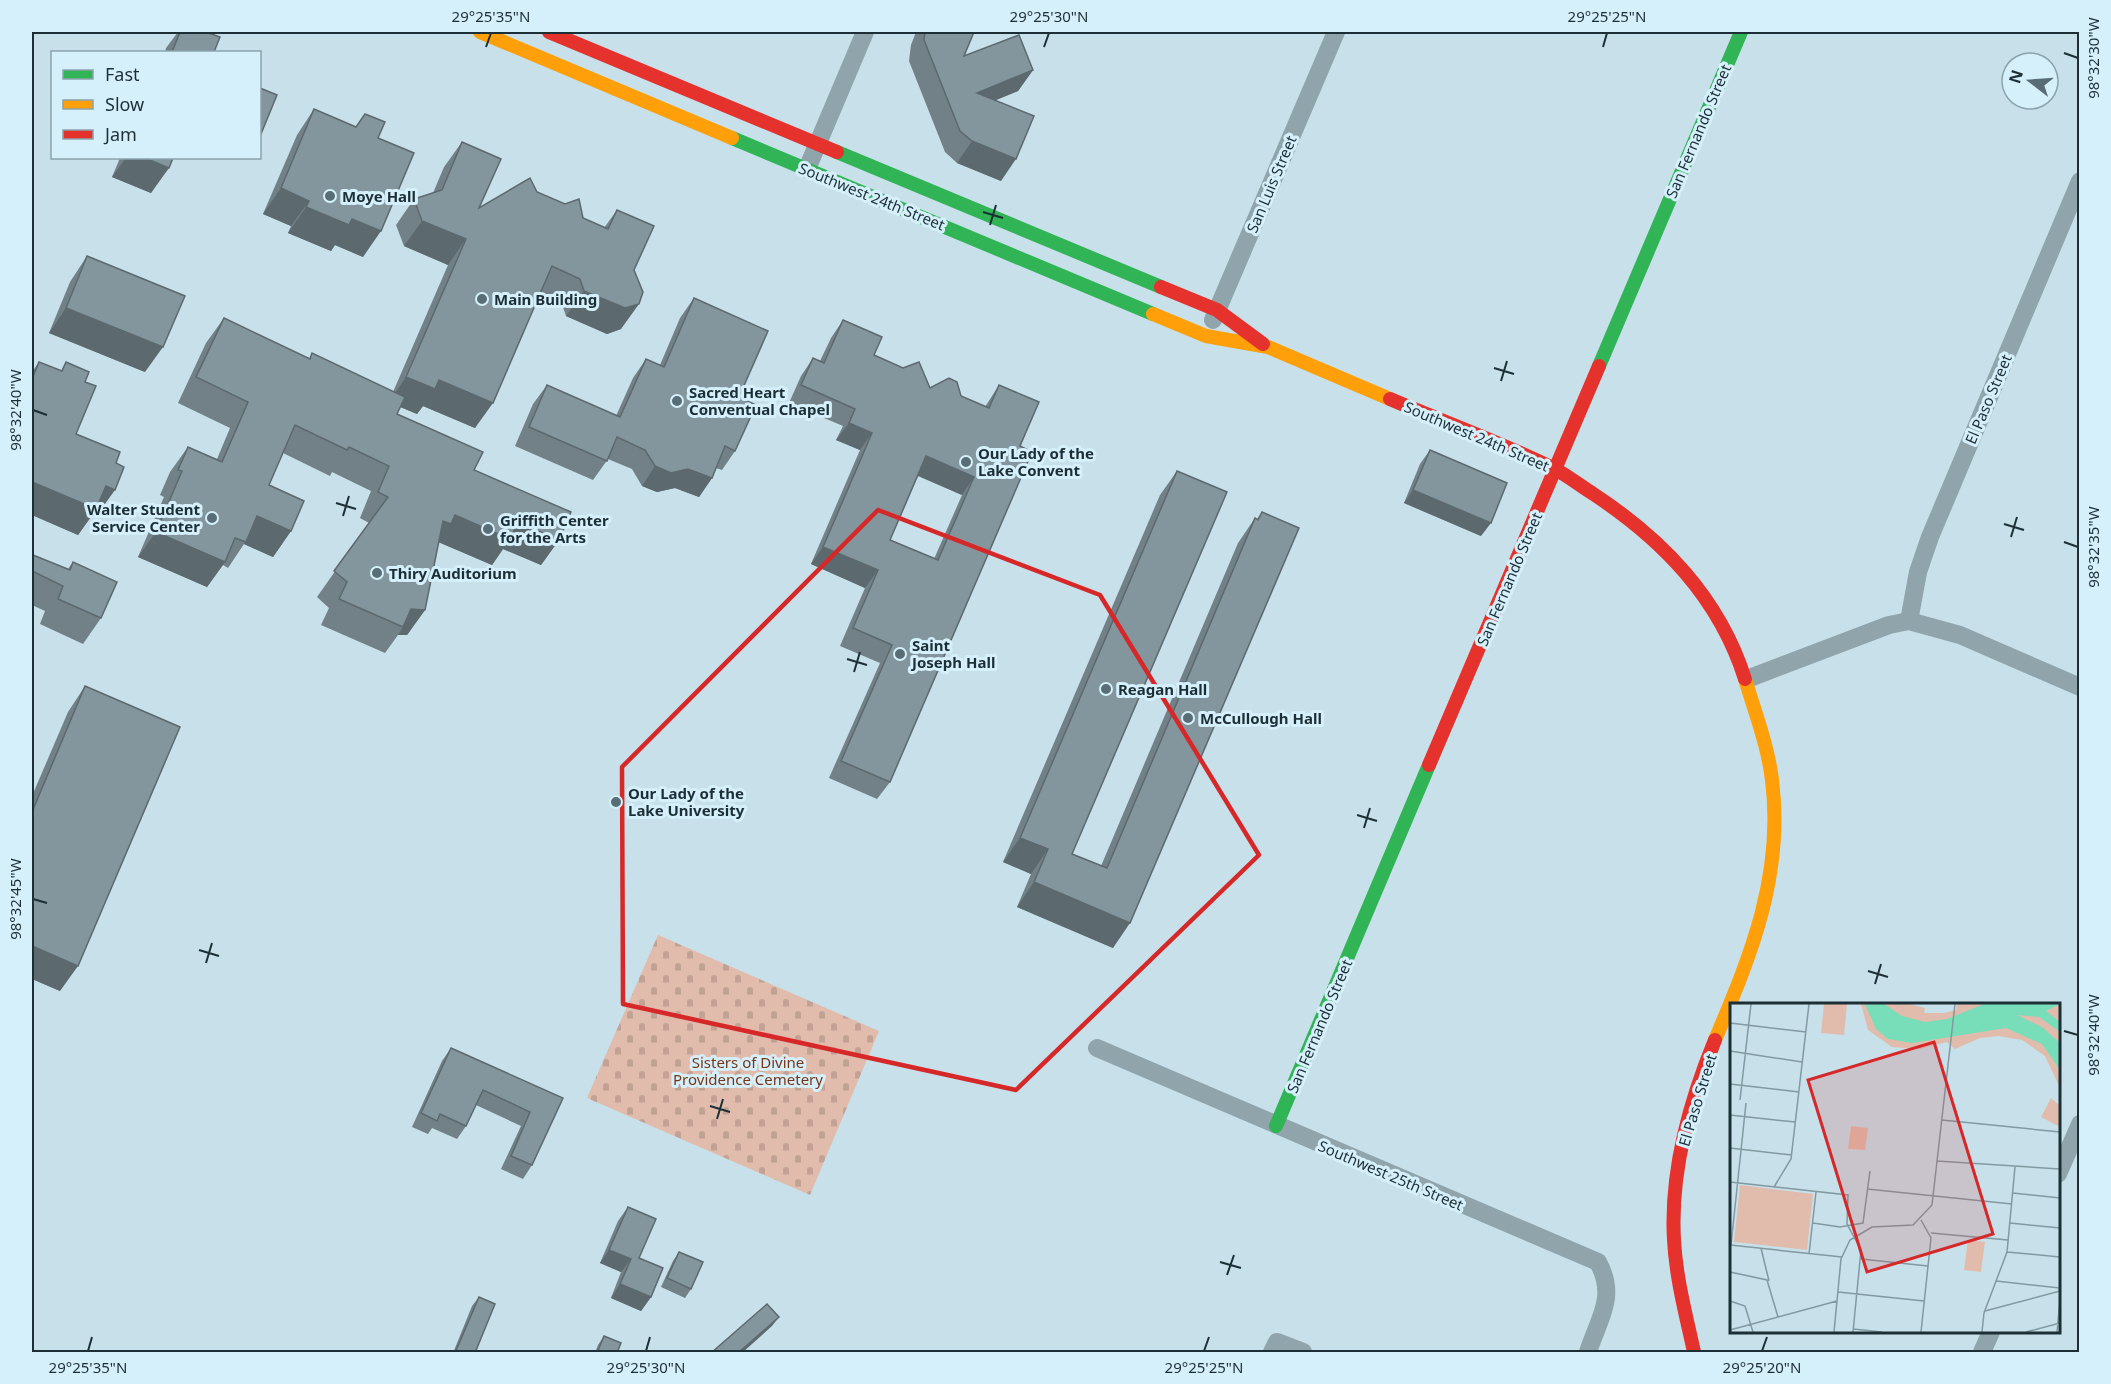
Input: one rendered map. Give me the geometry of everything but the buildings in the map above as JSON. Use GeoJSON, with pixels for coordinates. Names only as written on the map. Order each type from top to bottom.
{"type":"FeatureCollection","features":[{"type":"Feature","properties":{"kind":"main road","name":"Southwest 24th Street"},"geometry":{"type":"LineString","coordinates":[[480,32],[1206,336],[1268,347],[1556,469],[1623,513],[1664,548],[1692,580],[1716,615],[1736,647],[1747,679]]}},
{"type":"Feature","properties":{"kind":"main road","name":"Southwest 24th Street"},"geometry":{"type":"LineString","coordinates":[[549,32],[1217,310],[1268,347]]}},
{"type":"Feature","properties":{"kind":"main road","name":"San Fernando Street"},"geometry":{"type":"LineString","coordinates":[[1276,1126],[1741,32]]}},
{"type":"Feature","properties":{"kind":"main road","name":"El Paso Street"},"geometry":{"type":"LineString","coordinates":[[1731,1003],[1752,953],[1772,869],[1774,822],[1772,780],[1747,679]]}},
{"type":"Feature","properties":{"kind":"main road","name":"El Paso Street"},"geometry":{"type":"LineString","coordinates":[[1694,1353],[1679,1286],[1674,1239],[1675,1193],[1684,1132],[1703,1071],[1730,1006]]}},
{"type":"Feature","properties":{"kind":"street"},"geometry":{"type":"LineString","coordinates":[[807,169],[865,32]]}},
{"type":"Feature","properties":{"kind":"street","name":"San Luis Street"},"geometry":{"type":"LineString","coordinates":[[1206,336],[1336,32]]}},
{"type":"Feature","properties":{"kind":"street","name":"El Paso Street"},"geometry":{"type":"LineString","coordinates":[[1909,621],[1917,572],[1930,537],[2079,181]]}},
{"type":"Feature","properties":{"kind":"street"},"geometry":{"type":"LineString","coordinates":[[1747,679],[1889,625],[1909,621],[1960,635],[2079,687]]}},
{"type":"Feature","properties":{"kind":"street","name":"Southwest 25th Street"},"geometry":{"type":"LineString","coordinates":[[1097,1048],[1598,1262],[1607,1283],[1608,1301],[1588,1353]]}},
{"type":"Feature","properties":{"kind":"street"},"geometry":{"type":"LineString","coordinates":[[2060,1169],[2079,1124]]}},
{"type":"Feature","properties":{"kind":"street"},"geometry":{"type":"LineString","coordinates":[[1983,1353],[1991,1333]]}},
{"type":"Feature","properties":{"kind":"street"},"geometry":{"type":"LineString","coordinates":[[1275,1347],[1303,1353]]}},
{"type":"Feature","properties":{"kind":"highlighted area"},"geometry":{"type":"Polygon","coordinates":[[[878,510],[1100,595],[1259,855],[1016,1090],[623,1004],[622,767],[878,510]]]}},
{"type":"Feature","properties":{"kind":"green space","name":"Sisters of Divine Providence Cemetery"},"geometry":{"type":"Polygon","coordinates":[[[658,935],[879,1031],[810,1195],[587,1098],[658,935]]]}},
{"type":"Feature","properties":{"kind":"traffic: fast"},"geometry":{"type":"LineString","coordinates":[[1599,366],[1741,32]]}},
{"type":"Feature","properties":{"kind":"traffic: fast"},"geometry":{"type":"LineString","coordinates":[[732,138],[1153,314]]}},
{"type":"Feature","properties":{"kind":"traffic: fast"},"geometry":{"type":"LineString","coordinates":[[837,152],[1161,287]]}},
{"type":"Feature","properties":{"kind":"traffic: fast"},"geometry":{"type":"LineString","coordinates":[[1276,1126],[1429,765]]}},
{"type":"Feature","properties":{"kind":"traffic: slow"},"geometry":{"type":"LineString","coordinates":[[480,32],[732,138]]}},
{"type":"Feature","properties":{"kind":"traffic: slow"},"geometry":{"type":"LineString","coordinates":[[1153,314],[1206,336],[1268,347],[1390,399]]}},
{"type":"Feature","properties":{"kind":"traffic: slow"},"geometry":{"type":"LineString","coordinates":[[1730,1003],[1762,914],[1773,849],[1774,815],[1770,767],[1745,679]]}},
{"type":"Feature","properties":{"kind":"traffic: slow"},"geometry":{"type":"LineString","coordinates":[[1715,1040],[1730,1004]]}},
{"type":"Feature","properties":{"kind":"traffic: jam"},"geometry":{"type":"LineString","coordinates":[[549,32],[837,152]]}},
{"type":"Feature","properties":{"kind":"traffic: jam"},"geometry":{"type":"LineString","coordinates":[[1161,287],[1217,310],[1263,344]]}},
{"type":"Feature","properties":{"kind":"traffic: jam"},"geometry":{"type":"LineString","coordinates":[[1429,765],[1599,366]]}},
{"type":"Feature","properties":{"kind":"traffic: jam"},"geometry":{"type":"LineString","coordinates":[[1390,399],[1553,468],[1618,511],[1664,550],[1704,596],[1734,649],[1745,679]]}},
{"type":"Feature","properties":{"kind":"traffic: jam"},"geometry":{"type":"LineString","coordinates":[[1694,1352],[1675,1254],[1675,1188],[1683,1138],[1697,1088],[1715,1040]]}},
{"type":"Feature","properties":{"kind":"place","name":"Moye Hall"},"geometry":{"type":"Point","coordinates":[330,196]}},
{"type":"Feature","properties":{"kind":"place","name":"Main Building"},"geometry":{"type":"Point","coordinates":[482,299]}},
{"type":"Feature","properties":{"kind":"place","name":"Sacred Heart Conventual Chapel"},"geometry":{"type":"Point","coordinates":[677,401]}},
{"type":"Feature","properties":{"kind":"place","name":"Our Lady of the Lake Convent"},"geometry":{"type":"Point","coordinates":[966,462]}},
{"type":"Feature","properties":{"kind":"place","name":"Walter Student Service Center"},"geometry":{"type":"Point","coordinates":[212,518]}},
{"type":"Feature","properties":{"kind":"place","name":"Griffith Center for the Arts"},"geometry":{"type":"Point","coordinates":[488,529]}},
{"type":"Feature","properties":{"kind":"place","name":"Thiry Auditorium"},"geometry":{"type":"Point","coordinates":[377,573]}},
{"type":"Feature","properties":{"kind":"place","name":"Saint Joseph Hall"},"geometry":{"type":"Point","coordinates":[900,654]}},
{"type":"Feature","properties":{"kind":"place","name":"Reagan Hall"},"geometry":{"type":"Point","coordinates":[1106,689]}},
{"type":"Feature","properties":{"kind":"place","name":"McCullough Hall"},"geometry":{"type":"Point","coordinates":[1188,718]}},
{"type":"Feature","properties":{"kind":"place","name":"Our Lady of the Lake University"},"geometry":{"type":"Point","coordinates":[616,802]}}]}
